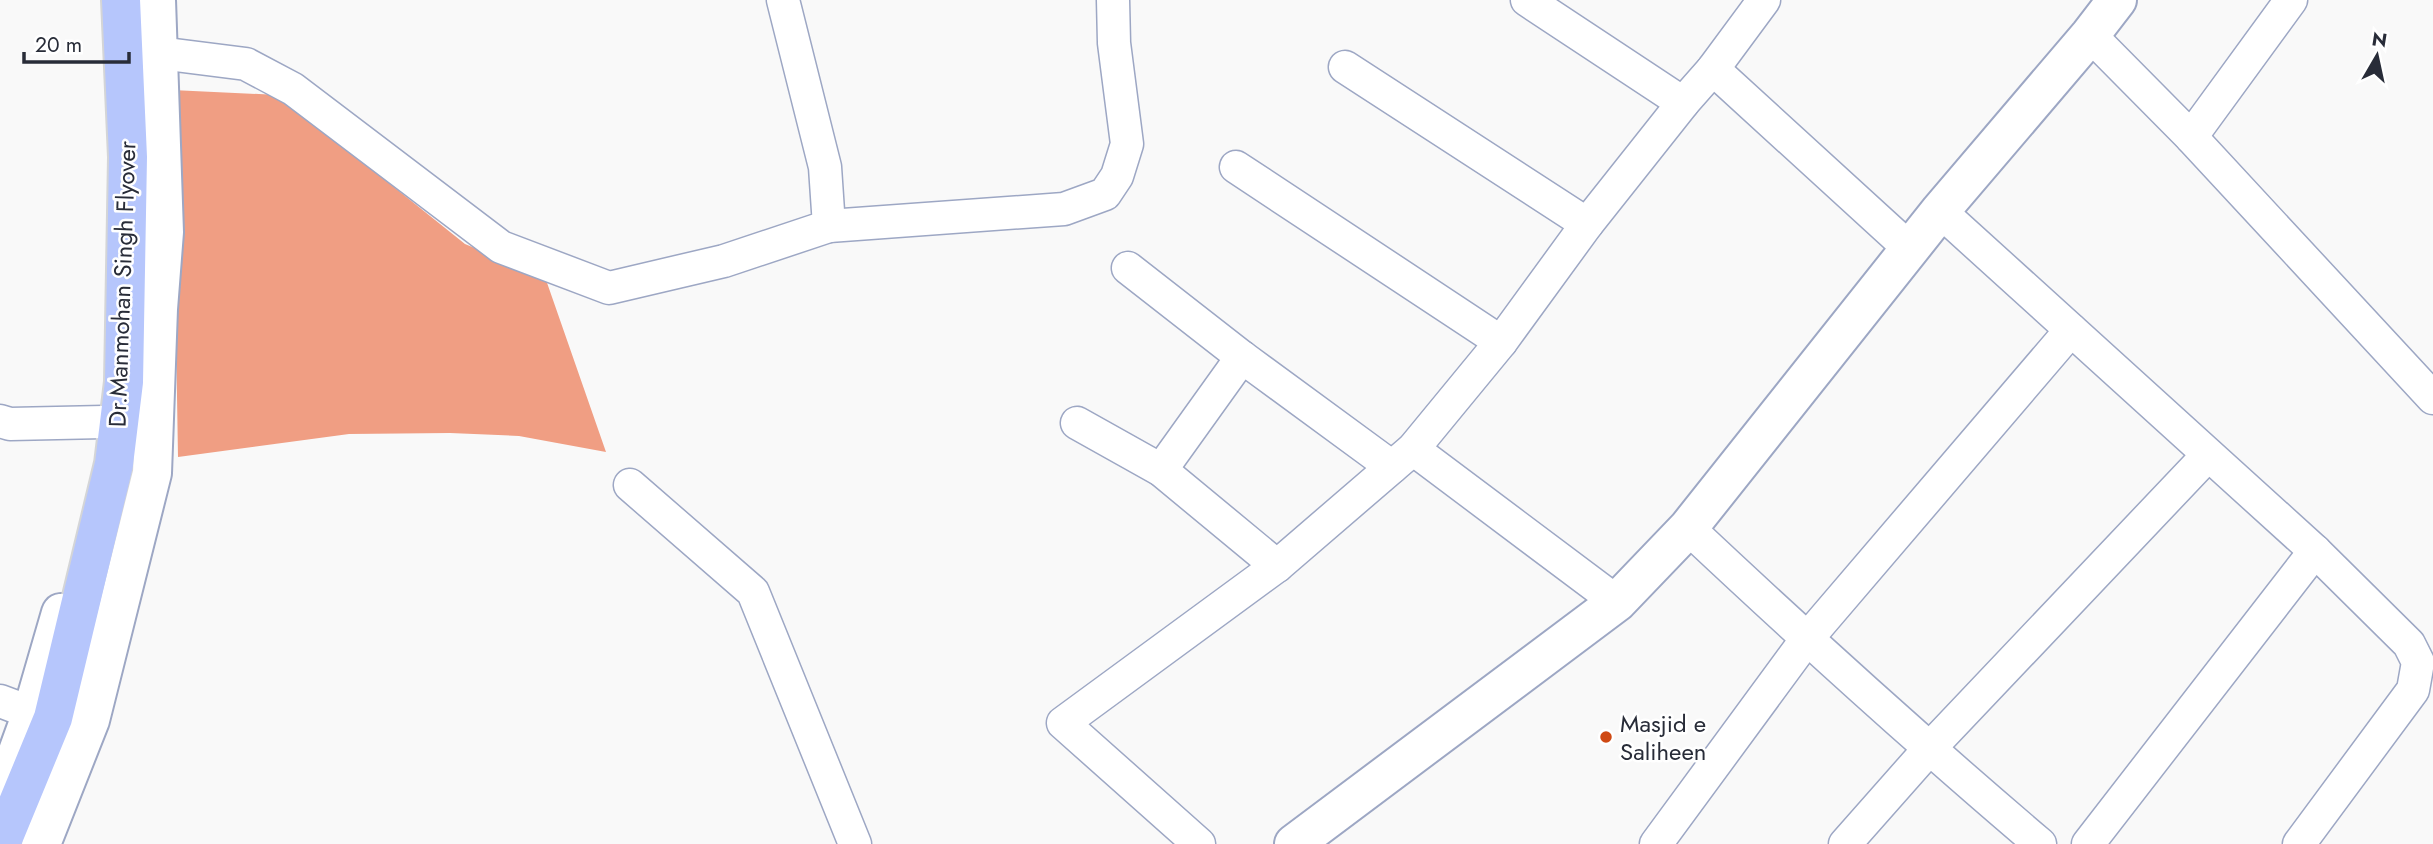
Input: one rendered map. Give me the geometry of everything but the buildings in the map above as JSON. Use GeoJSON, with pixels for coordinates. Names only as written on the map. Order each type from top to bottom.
{"type":"FeatureCollection","features":[{"type":"Feature","properties":{"kind":"highway","name":"Dr.Manmohan Singh Flyover"},"geometry":{"type":"LineString","coordinates":[[1,844],[53,718],[114,464],[124,382],[128,157],[121,0]]}},
{"type":"Feature","properties":{"kind":"highway","name":"Dr.Manmohan Singh Flyover"},"geometry":{"type":"LineString","coordinates":[[25,844],[95,659],[141,457],[149,286],[141,0]]}},
{"type":"Feature","properties":{"kind":"street"},"geometry":{"type":"LineString","coordinates":[[0,801],[16,707],[76,565],[104,422],[113,301],[114,162],[105,0]]}},
{"type":"Feature","properties":{"kind":"street"},"geometry":{"type":"LineString","coordinates":[[41,844],[90,720],[152,473],[158,309],[164,232],[156,0]]}},
{"type":"Feature","properties":{"kind":"street"},"geometry":{"type":"LineString","coordinates":[[783,0],[825,167],[829,226]]}},
{"type":"Feature","properties":{"kind":"street"},"geometry":{"type":"LineString","coordinates":[[159,53],[246,64],[293,89],[501,247],[609,288],[724,261],[829,226],[1064,209],[1105,194],[1117,176],[1127,144],[1114,43],[1112,0]]}},
{"type":"Feature","properties":{"kind":"street"},"geometry":{"type":"LineString","coordinates":[[1527,0],[1683,103]]}},
{"type":"Feature","properties":{"kind":"street"},"geometry":{"type":"LineString","coordinates":[[1199,844],[1063,723],[1277,566],[1403,458],[1501,342],[1587,224],[1713,69],[1764,0]]}},
{"type":"Feature","properties":{"kind":"street"},"geometry":{"type":"LineString","coordinates":[[1294,844],[1617,602],[1688,528],[1940,211],[2117,0]]}},
{"type":"Feature","properties":{"kind":"street"},"geometry":{"type":"LineString","coordinates":[[2191,137],[2291,0]]}},
{"type":"Feature","properties":{"kind":"street"},"geometry":{"type":"LineString","coordinates":[[2090,35],[2191,137],[2433,398]]}},
{"type":"Feature","properties":{"kind":"street"},"geometry":{"type":"LineString","coordinates":[[1345,68],[1587,224]]}},
{"type":"Feature","properties":{"kind":"street"},"geometry":{"type":"LineString","coordinates":[[1713,69],[1910,249]]}},
{"type":"Feature","properties":{"kind":"street"},"geometry":{"type":"LineString","coordinates":[[1236,167],[1501,342]]}},
{"type":"Feature","properties":{"kind":"street"},"geometry":{"type":"LineString","coordinates":[[1940,211],[2315,551],[2409,643],[2417,662],[2413,690],[2299,844]]}},
{"type":"Feature","properties":{"kind":"street"},"geometry":{"type":"LineString","coordinates":[[1128,268],[1242,357],[1403,458],[1617,602]]}},
{"type":"Feature","properties":{"kind":"street"},"geometry":{"type":"LineString","coordinates":[[1656,844],[1806,640],[2071,330]]}},
{"type":"Feature","properties":{"kind":"street"},"geometry":{"type":"LineString","coordinates":[[1161,470],[1242,357]]}},
{"type":"Feature","properties":{"kind":"street"},"geometry":{"type":"LineString","coordinates":[[0,421],[10,424],[104,422]]}},
{"type":"Feature","properties":{"kind":"street"},"geometry":{"type":"LineString","coordinates":[[1077,423],[1161,470],[1277,566]]}},
{"type":"Feature","properties":{"kind":"street"},"geometry":{"type":"LineString","coordinates":[[1845,844],[1928,749],[2208,454]]}},
{"type":"Feature","properties":{"kind":"street"},"geometry":{"type":"LineString","coordinates":[[630,485],[753,592],[855,844]]}},
{"type":"Feature","properties":{"kind":"street"},"geometry":{"type":"LineString","coordinates":[[1688,528],[1806,640],[2040,844]]}},
{"type":"Feature","properties":{"kind":"street"},"geometry":{"type":"LineString","coordinates":[[2088,844],[2315,551]]}},
{"type":"Feature","properties":{"kind":"shaded area"},"geometry":{"type":"Polygon","coordinates":[[[172,90],[279,95],[465,244],[545,277],[606,452],[519,436],[450,433],[349,434],[178,457],[172,90]]]}},
{"type":"Feature","properties":{"kind":"place","name":"Masjid e Saliheen"},"geometry":{"type":"Point","coordinates":[1606,737]}}]}
